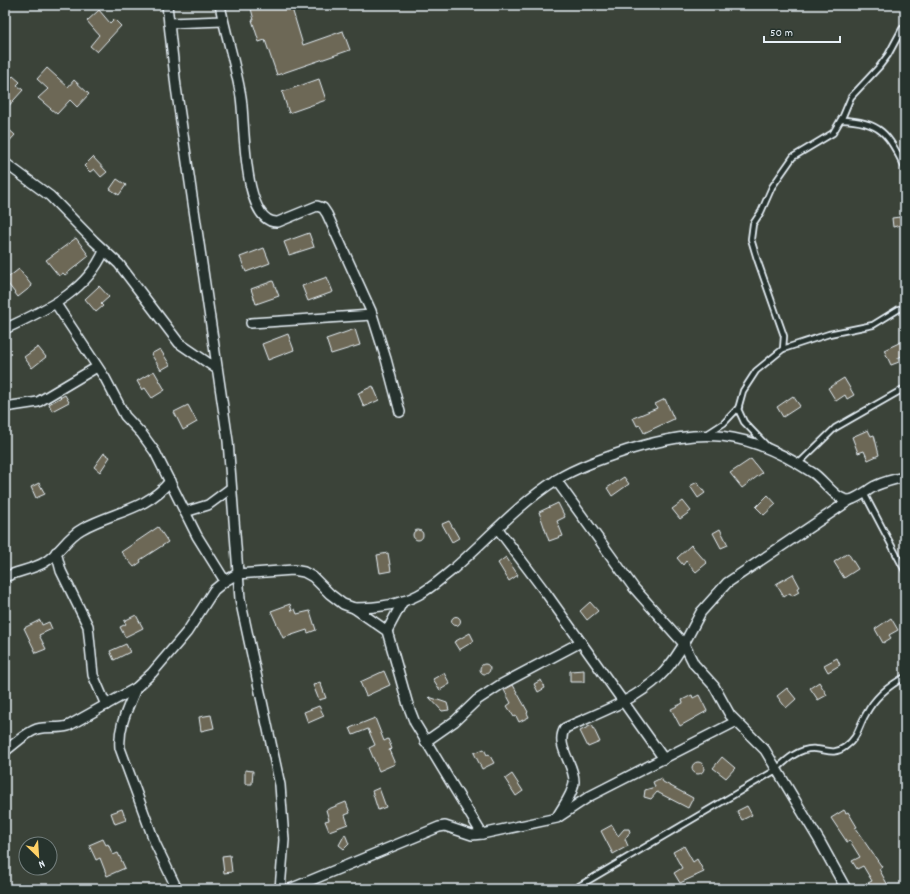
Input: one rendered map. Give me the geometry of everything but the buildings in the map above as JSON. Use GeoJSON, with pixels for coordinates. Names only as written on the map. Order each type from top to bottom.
{"type":"FeatureCollection","features":[{"type":"Feature","properties":{"kind":"street"},"geometry":{"type":"LineString","coordinates":[[167,5],[176,87],[228,441],[240,599],[248,644],[280,785],[284,840],[280,889]]}},
{"type":"Feature","properties":{"kind":"street"},"geometry":{"type":"LineString","coordinates":[[220,5],[241,97],[248,178],[258,208],[271,223],[278,222],[317,206],[323,208],[372,315],[386,359],[400,412]]}},
{"type":"Feature","properties":{"kind":"street"},"geometry":{"type":"LineString","coordinates":[[169,23],[223,21]]}},
{"type":"Feature","properties":{"kind":"street"},"geometry":{"type":"LineString","coordinates":[[5,163],[46,192],[123,269],[179,343],[217,369]]}},
{"type":"Feature","properties":{"kind":"street"},"geometry":{"type":"LineString","coordinates":[[5,329],[56,304],[66,297],[92,273],[104,251]]}},
{"type":"Feature","properties":{"kind":"street"},"geometry":{"type":"LineString","coordinates":[[56,304],[98,367],[125,416],[148,442],[170,481],[197,536],[225,581]]}},
{"type":"Feature","properties":{"kind":"street"},"geometry":{"type":"LineString","coordinates":[[251,323],[372,315]]}},
{"type":"Feature","properties":{"kind":"street"},"geometry":{"type":"LineString","coordinates":[[5,406],[38,402],[98,367]]}},
{"type":"Feature","properties":{"kind":"street"},"geometry":{"type":"LineString","coordinates":[[354,608],[374,608],[403,601],[419,595],[437,582],[525,504],[556,480],[599,460],[628,450],[672,438],[706,434],[734,437],[771,450],[814,473],[842,498],[850,500]]}},
{"type":"Feature","properties":{"kind":"street"},"geometry":{"type":"LineString","coordinates":[[557,818],[574,782],[570,765],[561,743],[561,735],[565,728],[622,701],[646,687],[660,676],[671,664],[684,644],[701,612],[727,583],[850,500],[876,486],[905,477]]}},
{"type":"Feature","properties":{"kind":"street"},"geometry":{"type":"LineString","coordinates":[[556,480],[634,588],[684,644],[694,664],[714,686],[735,722],[763,747],[810,824],[846,889]]}},
{"type":"Feature","properties":{"kind":"street"},"geometry":{"type":"LineString","coordinates":[[5,577],[44,562],[56,552],[70,536],[82,528],[147,501],[162,492],[170,481]]}},
{"type":"Feature","properties":{"kind":"street"},"geometry":{"type":"LineString","coordinates":[[185,512],[208,505],[231,488]]}},
{"type":"Feature","properties":{"kind":"street"},"geometry":{"type":"LineString","coordinates":[[498,529],[664,759]]}},
{"type":"Feature","properties":{"kind":"street"},"geometry":{"type":"LineString","coordinates":[[56,552],[61,571],[88,626],[93,675],[106,705]]}},
{"type":"Feature","properties":{"kind":"street"},"geometry":{"type":"LineString","coordinates":[[5,751],[30,732],[38,729],[58,729],[68,726],[136,688],[170,653],[187,632],[214,590],[225,581],[237,574],[293,570],[304,572],[313,577],[330,594],[343,604],[354,608],[387,632],[408,704],[425,742],[482,834]]}},
{"type":"Feature","properties":{"kind":"street"},"geometry":{"type":"LineString","coordinates":[[387,632],[403,601]]}},
{"type":"Feature","properties":{"kind":"street"},"geometry":{"type":"LineString","coordinates":[[425,742],[455,721],[473,703],[500,685],[581,642]]}},
{"type":"Feature","properties":{"kind":"street"},"geometry":{"type":"LineString","coordinates":[[136,688],[121,725],[119,737],[120,748],[155,843],[177,889]]}},
{"type":"Feature","properties":{"kind":"street"},"geometry":{"type":"LineString","coordinates":[[290,889],[439,827],[445,826],[472,835],[557,818],[590,796],[735,722]]}},
{"type":"Feature","properties":{"kind":"lane"},"geometry":{"type":"LineString","coordinates":[[783,348],[784,336],[756,259],[751,239],[753,224],[761,212],[772,187],[793,157],[833,133],[841,120],[851,97],[888,55],[902,29]]}},
{"type":"Feature","properties":{"kind":"lane"},"geometry":{"type":"LineString","coordinates":[[841,120],[868,122],[886,134],[905,168]]}},
{"type":"Feature","properties":{"kind":"lane"},"geometry":{"type":"LineString","coordinates":[[771,450],[744,422],[739,413],[739,407],[746,384],[756,371],[783,348],[829,334],[874,325],[899,309]]}},
{"type":"Feature","properties":{"kind":"lane"},"geometry":{"type":"LineString","coordinates":[[797,464],[835,428],[905,388]]}},
{"type":"Feature","properties":{"kind":"lane"},"geometry":{"type":"LineString","coordinates":[[706,434],[724,422],[739,407]]}},
{"type":"Feature","properties":{"kind":"lane"},"geometry":{"type":"LineString","coordinates":[[863,493],[905,571]]}},
{"type":"Feature","properties":{"kind":"lane"},"geometry":{"type":"LineString","coordinates":[[579,886],[776,770],[792,755],[815,749],[825,752],[839,751],[847,746],[860,730],[864,716],[874,700],[890,685],[905,677]]}}]}
